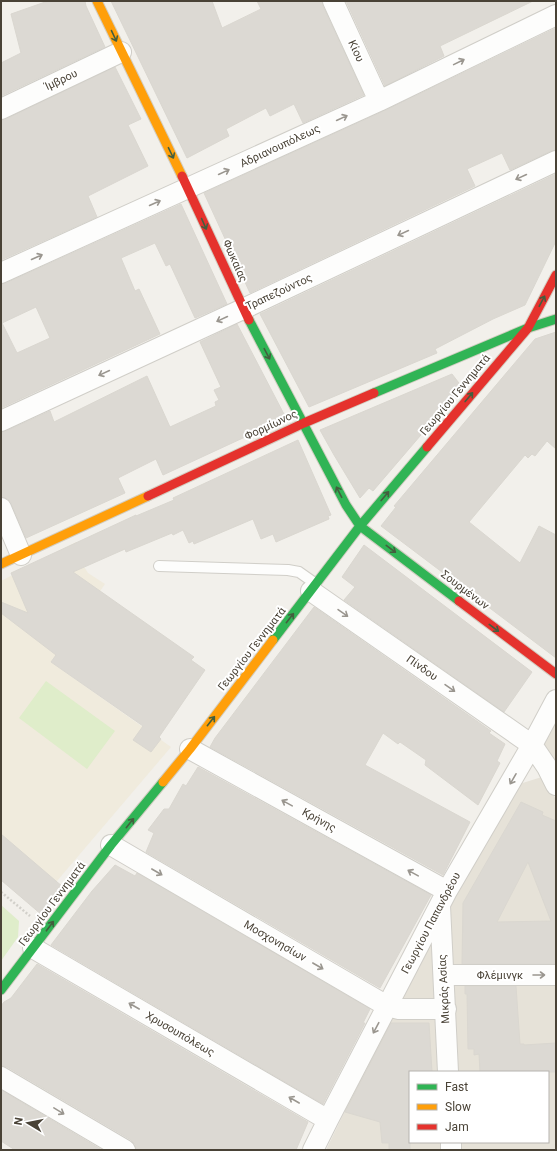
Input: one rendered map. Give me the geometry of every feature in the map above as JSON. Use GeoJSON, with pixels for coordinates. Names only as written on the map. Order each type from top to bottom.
{"type":"FeatureCollection","features":[{"type":"Feature","properties":{"kind":"street","name":"Φωκαίας"},"geometry":{"type":"LineString","coordinates":[[97,1],[188,188],[243,309],[346,505],[360,526]]}},
{"type":"Feature","properties":{"kind":"street","name":"Κίου"},"geometry":{"type":"LineString","coordinates":[[333,1],[379,101]]}},
{"type":"Feature","properties":{"kind":"street","name":"Αδριανουπόλεως"},"geometry":{"type":"LineString","coordinates":[[1,273],[379,101],[556,15]]}},
{"type":"Feature","properties":{"kind":"street","name":"Ίμβρου"},"geometry":{"type":"LineString","coordinates":[[1,109],[121,52]]}},
{"type":"Feature","properties":{"kind":"street","name":"Τραπεζούντος"},"geometry":{"type":"LineString","coordinates":[[1,421],[243,309],[556,161]]}},
{"type":"Feature","properties":{"kind":"street","name":"Γεωργίου Γεννηματά"},"geometry":{"type":"LineString","coordinates":[[1,990],[111,845],[190,749],[360,526],[528,328],[556,275]]}},
{"type":"Feature","properties":{"kind":"street","name":"Φορμίωνος"},"geometry":{"type":"LineString","coordinates":[[1,564],[304,423],[528,328],[556,319]]}},
{"type":"Feature","properties":{"kind":"street"},"geometry":{"type":"LineString","coordinates":[[1,508],[21,554]]}},
{"type":"Feature","properties":{"kind":"street","name":"Σουρμένων"},"geometry":{"type":"LineString","coordinates":[[360,526],[556,674]]}},
{"type":"Feature","properties":{"kind":"street","name":"Πίνδου"},"geometry":{"type":"LineString","coordinates":[[314,587],[532,745]]}},
{"type":"Feature","properties":{"kind":"street","name":"Γεωργίου Παπανδρέου"},"geometry":{"type":"LineString","coordinates":[[313,1150],[444,899],[556,700]]}},
{"type":"Feature","properties":{"kind":"street"},"geometry":{"type":"LineString","coordinates":[[532,745],[547,767],[556,785]]}},
{"type":"Feature","properties":{"kind":"street","name":"Κρήνης"},"geometry":{"type":"LineString","coordinates":[[190,749],[444,899]]}},
{"type":"Feature","properties":{"kind":"street","name":"Μοσχονησίων"},"geometry":{"type":"LineString","coordinates":[[111,845],[387,1006],[399,1009],[446,1008]]}},
{"type":"Feature","properties":{"kind":"street","name":"Μικράς Ασίας"},"geometry":{"type":"LineString","coordinates":[[444,899],[444,975],[448,1071]]}},
{"type":"Feature","properties":{"kind":"street","name":"Χρυσουπόλεως"},"geometry":{"type":"LineString","coordinates":[[33,948],[328,1120]]}},
{"type":"Feature","properties":{"kind":"street","name":"Φλέμινγκ"},"geometry":{"type":"LineString","coordinates":[[444,975],[556,975]]}},
{"type":"Feature","properties":{"kind":"street"},"geometry":{"type":"LineString","coordinates":[[1,1077],[125,1150]]}},
{"type":"Feature","properties":{"kind":"lane"},"geometry":{"type":"LineString","coordinates":[[159,566],[288,570],[299,572],[314,587]]}},
{"type":"Feature","properties":{"kind":"path"},"geometry":{"type":"LineString","coordinates":[[1,892],[47,930]]}},
{"type":"Feature","properties":{"kind":"shaded area"},"geometry":{"type":"Polygon","coordinates":[[[76,542],[82,555],[78,557],[88,573],[105,584],[51,662],[171,747],[34,908],[1,880],[1,581],[76,542]]]}},
{"type":"Feature","properties":{"kind":"shaded area"},"geometry":{"type":"Polygon","coordinates":[[[556,703],[556,778],[536,738],[556,703]]]}},
{"type":"Feature","properties":{"kind":"shaded area"},"geometry":{"type":"Polygon","coordinates":[[[545,776],[556,800],[556,1150],[326,1150],[401,996],[513,786],[545,776]]]}},
{"type":"Feature","properties":{"kind":"green space"},"geometry":{"type":"Polygon","coordinates":[[[46,681],[115,731],[87,769],[19,718],[46,681]]]}},
{"type":"Feature","properties":{"kind":"green space"},"geometry":{"type":"Polygon","coordinates":[[[1,905],[19,921],[18,937],[1,961],[1,905]]]}},
{"type":"Feature","properties":{"kind":"building"},"geometry":{"type":"Polygon","coordinates":[[[48,1],[85,1],[105,47],[1,96],[1,63],[21,53],[11,14],[48,1]]]}},
{"type":"Feature","properties":{"kind":"building"},"geometry":{"type":"Polygon","coordinates":[[[111,1],[212,1],[222,28],[261,9],[257,1],[322,1],[364,95],[303,123],[294,104],[270,116],[266,108],[226,129],[229,136],[187,158],[111,1]]]}},
{"type":"Feature","properties":{"kind":"building"},"geometry":{"type":"Polygon","coordinates":[[[346,1],[533,1],[440,46],[444,56],[385,86],[346,1]]]}},
{"type":"Feature","properties":{"kind":"building"},"geometry":{"type":"Polygon","coordinates":[[[556,28],[556,150],[510,170],[502,153],[467,169],[475,186],[250,293],[204,193],[384,111],[556,28]]]}},
{"type":"Feature","properties":{"kind":"building"},"geometry":{"type":"Polygon","coordinates":[[[115,67],[141,119],[128,125],[148,166],[88,196],[97,217],[1,260],[1,120],[6,119],[115,67]]]}},
{"type":"Feature","properties":{"kind":"building"},"geometry":{"type":"Polygon","coordinates":[[[556,174],[556,241],[525,305],[493,319],[435,349],[437,353],[309,407],[260,314],[556,174]]]}},
{"type":"Feature","properties":{"kind":"building"},"geometry":{"type":"Polygon","coordinates":[[[181,204],[227,304],[195,318],[170,264],[166,266],[155,243],[121,258],[135,291],[139,289],[160,334],[1,408],[1,284],[181,204]],[[36,307],[2,323],[17,353],[50,338],[36,307]]]}},
{"type":"Feature","properties":{"kind":"building"},"geometry":{"type":"Polygon","coordinates":[[[237,324],[286,418],[163,475],[156,459],[118,478],[125,493],[26,538],[11,503],[8,499],[1,497],[1,432],[50,411],[54,422],[147,376],[170,427],[216,406],[215,402],[219,400],[214,390],[221,387],[200,342],[237,324]]]}},
{"type":"Feature","properties":{"kind":"building"},"geometry":{"type":"Polygon","coordinates":[[[556,332],[556,449],[547,441],[535,456],[532,454],[528,458],[525,455],[469,522],[520,563],[539,526],[556,535],[556,658],[381,526],[396,507],[394,506],[535,339],[556,332]]]}},
{"type":"Feature","properties":{"kind":"building"},"geometry":{"type":"Polygon","coordinates":[[[452,374],[462,387],[373,491],[369,488],[360,498],[320,430],[452,374]]]}},
{"type":"Feature","properties":{"kind":"building"},"geometry":{"type":"Polygon","coordinates":[[[298,440],[331,515],[328,516],[329,519],[276,542],[273,534],[261,539],[253,519],[194,544],[193,541],[189,543],[183,530],[126,552],[125,549],[73,572],[194,657],[191,660],[205,670],[159,737],[161,739],[151,752],[133,740],[143,726],[51,662],[56,655],[1,613],[1,602],[28,613],[11,573],[136,515],[174,500],[173,498],[298,440]]]}},
{"type":"Feature","properties":{"kind":"building"},"geometry":{"type":"Polygon","coordinates":[[[364,545],[532,672],[504,712],[344,600],[355,587],[342,577],[364,545]]]}},
{"type":"Feature","properties":{"kind":"building"},"geometry":{"type":"Polygon","coordinates":[[[314,607],[491,731],[489,733],[505,744],[497,761],[500,763],[478,805],[425,765],[426,760],[400,742],[398,744],[383,733],[365,765],[470,822],[443,875],[210,747],[215,738],[314,607]]]}},
{"type":"Feature","properties":{"kind":"building"},"geometry":{"type":"Polygon","coordinates":[[[198,767],[431,895],[380,988],[146,852],[154,833],[148,830],[164,809],[169,809],[183,784],[186,786],[198,767]]]}},
{"type":"Feature","properties":{"kind":"building"},"geometry":{"type":"Polygon","coordinates":[[[521,802],[543,812],[542,815],[556,821],[556,964],[462,964],[463,903],[521,802]],[[528,862],[497,922],[551,921],[528,862]]]}},
{"type":"Feature","properties":{"kind":"building"},"geometry":{"type":"Polygon","coordinates":[[[1,834],[63,887],[42,915],[1,880],[1,834]]]}},
{"type":"Feature","properties":{"kind":"building"},"geometry":{"type":"Polygon","coordinates":[[[115,865],[135,876],[137,873],[370,1009],[363,1023],[365,1023],[323,1104],[51,945],[92,891],[115,865]]]}},
{"type":"Feature","properties":{"kind":"building"},"geometry":{"type":"Polygon","coordinates":[[[37,964],[308,1122],[296,1150],[136,1150],[135,1144],[131,1140],[7,1067],[1,1066],[1,1006],[4,1002],[11,998],[37,964]]]}},
{"type":"Feature","properties":{"kind":"building"},"geometry":{"type":"Polygon","coordinates":[[[465,986],[516,986],[520,1044],[556,1043],[556,1072],[480,1071],[479,1054],[474,1055],[474,1049],[468,1049],[467,994],[465,994],[465,986]]]}},
{"type":"Feature","properties":{"kind":"building"},"geometry":{"type":"Polygon","coordinates":[[[391,1023],[429,1023],[432,1071],[409,1071],[410,1150],[389,1150],[389,1143],[382,1143],[380,1122],[345,1112],[391,1023]]]}},
{"type":"Feature","properties":{"kind":"building"},"geometry":{"type":"Polygon","coordinates":[[[1,1090],[102,1150],[15,1150],[1,1141],[1,1090]]]}},
{"type":"Feature","properties":{"kind":"traffic: fast"},"geometry":{"type":"LineString","coordinates":[[374,393],[528,328],[556,319]]}},
{"type":"Feature","properties":{"kind":"traffic: fast"},"geometry":{"type":"LineString","coordinates":[[249,320],[346,505],[360,526],[459,601]]}},
{"type":"Feature","properties":{"kind":"traffic: fast"},"geometry":{"type":"LineString","coordinates":[[273,640],[360,526],[427,447]]}},
{"type":"Feature","properties":{"kind":"traffic: fast"},"geometry":{"type":"LineString","coordinates":[[1,990],[111,845],[163,782]]}},
{"type":"Feature","properties":{"kind":"traffic: slow"},"geometry":{"type":"LineString","coordinates":[[97,1],[182,176]]}},
{"type":"Feature","properties":{"kind":"traffic: slow"},"geometry":{"type":"LineString","coordinates":[[1,564],[148,496]]}},
{"type":"Feature","properties":{"kind":"traffic: slow"},"geometry":{"type":"LineString","coordinates":[[163,782],[273,640]]}},
{"type":"Feature","properties":{"kind":"traffic: jam"},"geometry":{"type":"LineString","coordinates":[[182,176],[249,320]]}},
{"type":"Feature","properties":{"kind":"traffic: jam"},"geometry":{"type":"LineString","coordinates":[[427,447],[528,328],[556,275]]}},
{"type":"Feature","properties":{"kind":"traffic: jam"},"geometry":{"type":"LineString","coordinates":[[148,496],[304,423],[374,393]]}},
{"type":"Feature","properties":{"kind":"traffic: jam"},"geometry":{"type":"LineString","coordinates":[[459,601],[556,674]]}}]}
